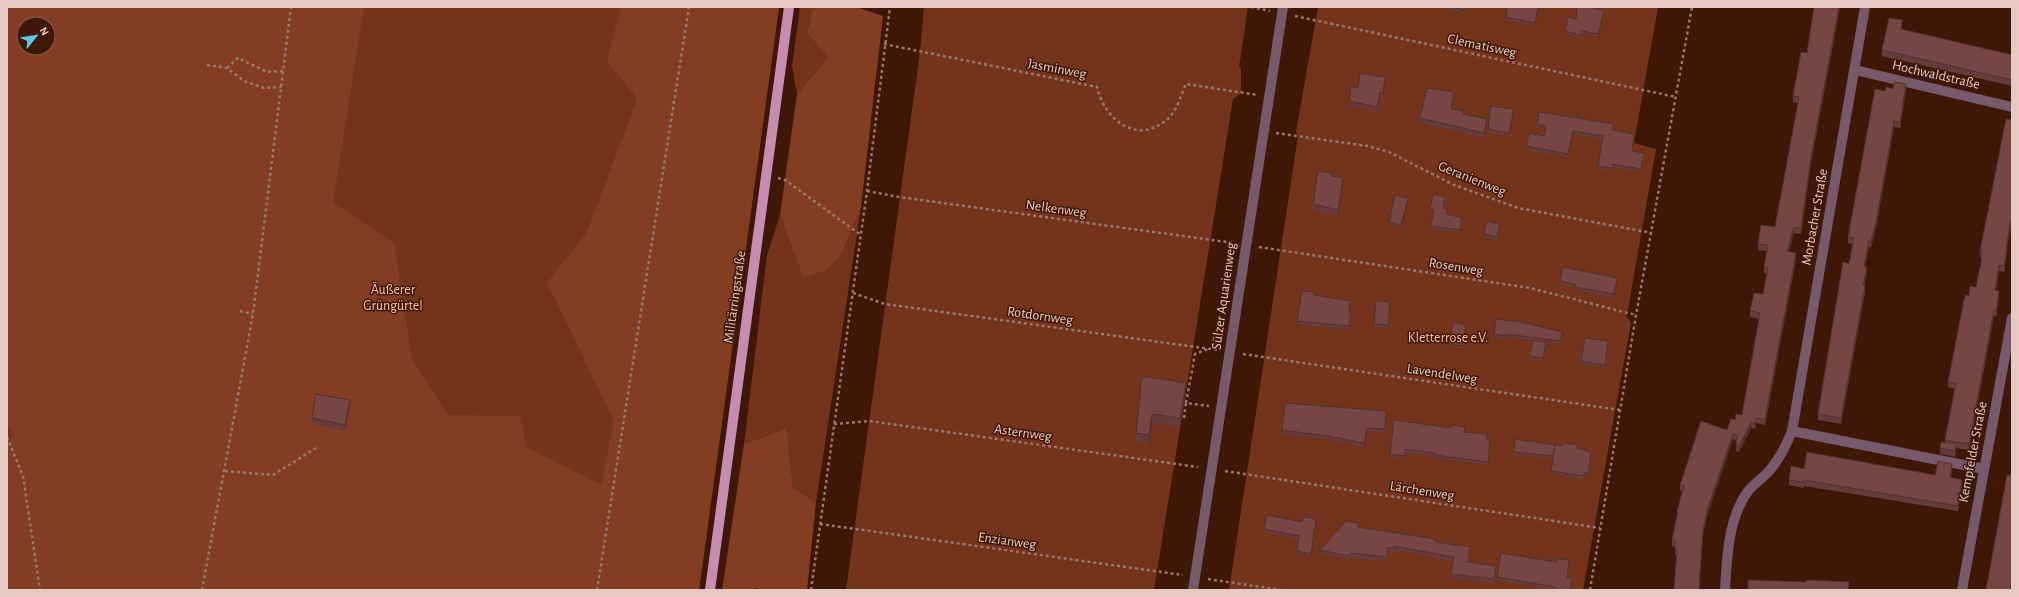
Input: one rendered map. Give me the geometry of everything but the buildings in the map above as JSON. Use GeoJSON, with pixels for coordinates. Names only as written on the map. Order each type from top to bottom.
{"type":"FeatureCollection","features":[{"type":"Feature","properties":{"kind":"main road","name":"Militärringstraße"},"geometry":{"type":"LineString","coordinates":[[710,590],[789,7]]}},
{"type":"Feature","properties":{"kind":"street","name":"Sülzer Aquarienweg"},"geometry":{"type":"LineString","coordinates":[[1193,590],[1283,7]]}},
{"type":"Feature","properties":{"kind":"street","name":"Morbacher Straße"},"geometry":{"type":"LineString","coordinates":[[1725,590],[1729,542],[1739,509],[1749,491],[1770,470],[1784,452],[1792,431],[1865,7]]}},
{"type":"Feature","properties":{"kind":"street","name":"Hochwaldstraße"},"geometry":{"type":"LineString","coordinates":[[1855,70],[2012,107]]}},
{"type":"Feature","properties":{"kind":"street","name":"Kempfelder Straße"},"geometry":{"type":"LineString","coordinates":[[1962,590],[2012,318]]}},
{"type":"Feature","properties":{"kind":"street"},"geometry":{"type":"LineString","coordinates":[[1792,431],[1984,469]]}},
{"type":"Feature","properties":{"kind":"path"},"geometry":{"type":"LineString","coordinates":[[202,590],[253,314],[291,7]]}},
{"type":"Feature","properties":{"kind":"path"},"geometry":{"type":"LineString","coordinates":[[597,590],[689,7]]}},
{"type":"Feature","properties":{"kind":"path"},"geometry":{"type":"LineString","coordinates":[[811,590],[867,191],[884,44],[890,7]]}},
{"type":"Feature","properties":{"kind":"path"},"geometry":{"type":"LineString","coordinates":[[1590,590],[1636,315],[1692,7]]}},
{"type":"Feature","properties":{"kind":"path","name":"Clematisweg"},"geometry":{"type":"LineString","coordinates":[[1316,21],[1676,97]]}},
{"type":"Feature","properties":{"kind":"path","name":"Jasminweg"},"geometry":{"type":"LineString","coordinates":[[884,44],[1097,87],[1099,98],[1107,111],[1122,126],[1139,130],[1154,128],[1167,121],[1186,84],[1240,92]]}},
{"type":"Feature","properties":{"kind":"path"},"geometry":{"type":"LineString","coordinates":[[227,68],[238,58],[268,72],[283,71]]}},
{"type":"Feature","properties":{"kind":"path"},"geometry":{"type":"LineString","coordinates":[[207,65],[227,68],[244,81],[264,88],[281,87]]}},
{"type":"Feature","properties":{"kind":"path","name":"Geranienweg"},"geometry":{"type":"LineString","coordinates":[[1263,131],[1367,146],[1389,152],[1454,185],[1518,208],[1652,233]]}},
{"type":"Feature","properties":{"kind":"path"},"geometry":{"type":"LineString","coordinates":[[766,175],[785,180],[861,235]]}},
{"type":"Feature","properties":{"kind":"path","name":"Nelkenweg"},"geometry":{"type":"LineString","coordinates":[[867,191],[899,197],[1210,240]]}},
{"type":"Feature","properties":{"kind":"path","name":"Rosenweg"},"geometry":{"type":"LineString","coordinates":[[1280,250],[1530,288],[1636,315]]}},
{"type":"Feature","properties":{"kind":"path","name":"Rotdornweg"},"geometry":{"type":"LineString","coordinates":[[853,293],[885,304],[1192,347]]}},
{"type":"Feature","properties":{"kind":"path"},"geometry":{"type":"LineString","coordinates":[[240,311],[253,314]]}},
{"type":"Feature","properties":{"kind":"path"},"geometry":{"type":"LineString","coordinates":[[1184,418],[1195,354],[1208,349]]}},
{"type":"Feature","properties":{"kind":"path","name":"Lavendelweg"},"geometry":{"type":"LineString","coordinates":[[1265,357],[1620,410]]}},
{"type":"Feature","properties":{"kind":"path"},"geometry":{"type":"LineString","coordinates":[[1186,403],[1221,408]]}},
{"type":"Feature","properties":{"kind":"path","name":"Asternweg"},"geometry":{"type":"LineString","coordinates":[[834,424],[869,421],[1174,464]]}},
{"type":"Feature","properties":{"kind":"path"},"geometry":{"type":"LineString","coordinates":[[7,437],[23,476],[40,590]]}},
{"type":"Feature","properties":{"kind":"path"},"geometry":{"type":"LineString","coordinates":[[224,471],[273,475],[316,448]]}},
{"type":"Feature","properties":{"kind":"path","name":"Lärchenweg"},"geometry":{"type":"LineString","coordinates":[[1247,474],[1600,528]]}},
{"type":"Feature","properties":{"kind":"path","name":"Enzianweg"},"geometry":{"type":"LineString","coordinates":[[820,524],[854,530],[1157,571]]}},
{"type":"Feature","properties":{"kind":"path"},"geometry":{"type":"LineString","coordinates":[[1230,582],[1281,590]]}},
{"type":"Feature","properties":{"kind":"green space","name":"Äußerer Grüngürtel"},"geometry":{"type":"Polygon","coordinates":[[[7,7],[779,7],[699,590],[7,590],[7,7]]]}},
{"type":"Feature","properties":{"kind":"green space","name":"Äußerer Grüngürtel"},"geometry":{"type":"Polygon","coordinates":[[[7,7],[364,7],[333,202],[394,243],[412,359],[448,415],[520,416],[527,448],[601,485],[614,420],[547,283],[587,232],[637,99],[607,61],[621,7],[779,7],[699,590],[7,590],[7,444],[13,434],[7,424],[7,7]]]}},
{"type":"Feature","properties":{"kind":"green space"},"geometry":{"type":"Polygon","coordinates":[[[800,7],[818,7],[812,10],[807,33],[828,58],[797,94],[792,66],[800,7]]]}},
{"type":"Feature","properties":{"kind":"green space"},"geometry":{"type":"Polygon","coordinates":[[[818,7],[856,7],[883,16],[861,207],[842,254],[826,270],[803,277],[780,215],[797,94],[828,58],[807,33],[812,10],[818,7]]]}},
{"type":"Feature","properties":{"kind":"green space"},"geometry":{"type":"Polygon","coordinates":[[[924,7],[1248,7],[1239,67],[1241,68],[1241,93],[1233,99],[1154,590],[846,590],[920,52],[924,7]]]}},
{"type":"Feature","properties":{"kind":"green space","name":"Kletterrose e.V."},"geometry":{"type":"Polygon","coordinates":[[[1318,7],[1658,7],[1634,143],[1656,149],[1626,316],[1631,323],[1583,590],[1229,590],[1298,136],[1296,132],[1318,7]]]}},
{"type":"Feature","properties":{"kind":"green space"},"geometry":{"type":"Polygon","coordinates":[[[861,207],[816,503],[793,487],[787,428],[744,444],[767,255],[780,215],[803,276],[842,254],[861,207]]]}},
{"type":"Feature","properties":{"kind":"green space"},"geometry":{"type":"Polygon","coordinates":[[[787,428],[793,487],[816,503],[807,590],[758,590],[756,588],[749,590],[722,590],[744,444],[787,428]]]}}]}
